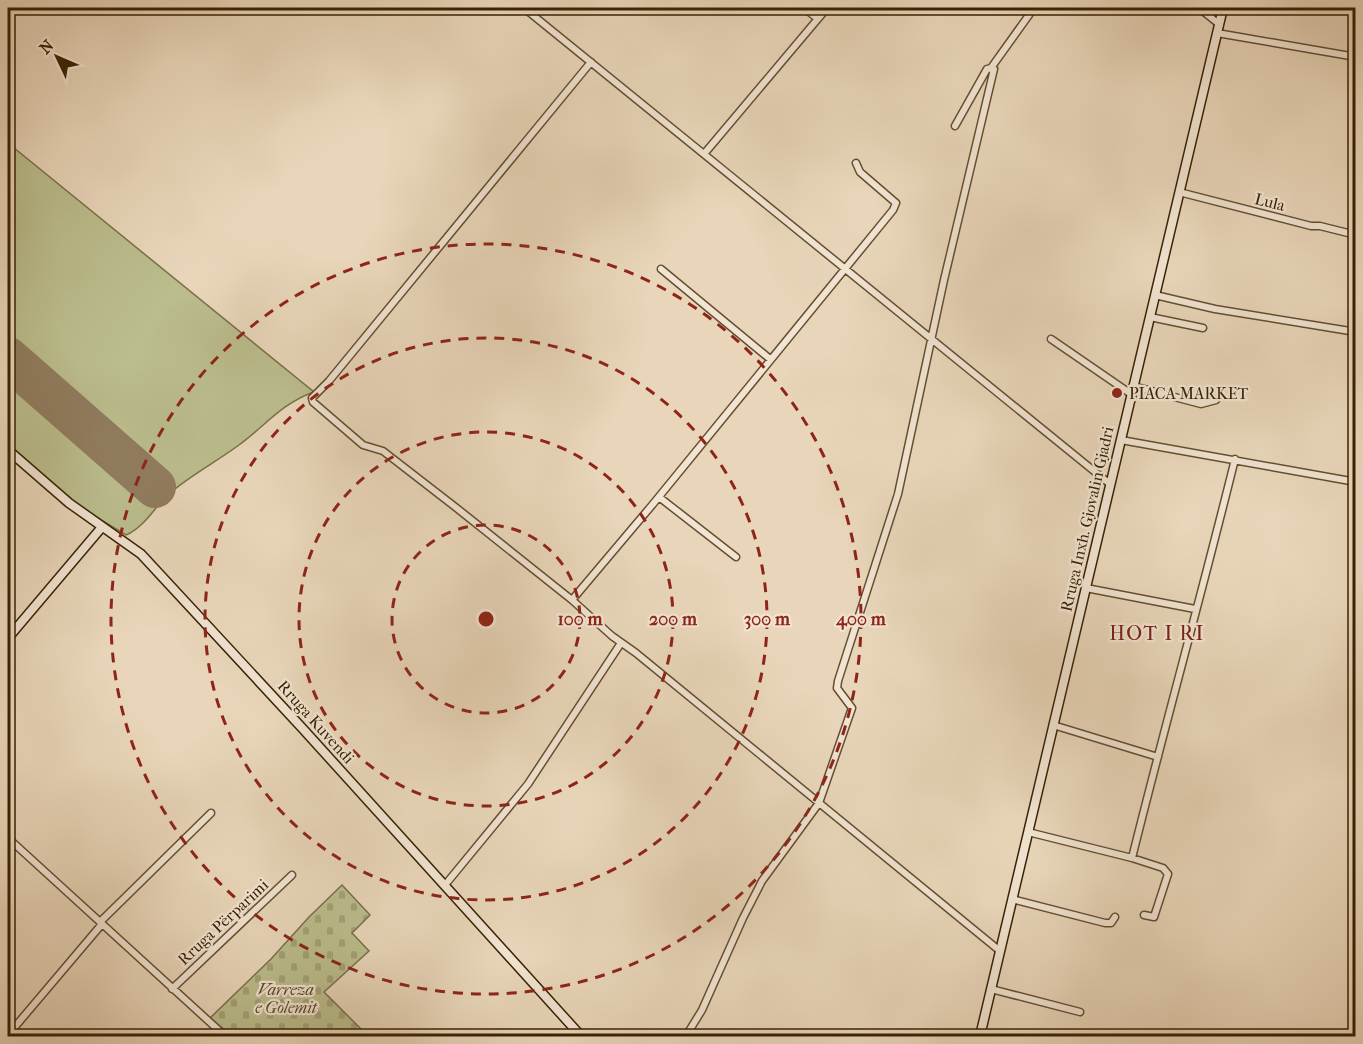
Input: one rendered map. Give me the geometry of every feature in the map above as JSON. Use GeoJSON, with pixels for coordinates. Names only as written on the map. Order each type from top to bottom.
{"type":"FeatureCollection","features":[{"type":"Feature","properties":{"kind":"main road","name":"Rruga Inxh. Gjovalin Gjadri"},"geometry":{"type":"LineString","coordinates":[[980,1036],[1223,8]]}},
{"type":"Feature","properties":{"kind":"main road","name":"Rruga Kuvendi"},"geometry":{"type":"LineString","coordinates":[[8,450],[69,503],[141,554],[445,885],[580,1036]]}},
{"type":"Feature","properties":{"kind":"main road"},"geometry":{"type":"LineString","coordinates":[[8,638],[102,527]]}},
{"type":"Feature","properties":{"kind":"street"},"geometry":{"type":"LineString","coordinates":[[524,8],[1110,484]]}},
{"type":"Feature","properties":{"kind":"street"},"geometry":{"type":"LineString","coordinates":[[804,8],[817,18]]}},
{"type":"Feature","properties":{"kind":"street"},"geometry":{"type":"LineString","coordinates":[[704,154],[827,8]]}},
{"type":"Feature","properties":{"kind":"street"},"geometry":{"type":"LineString","coordinates":[[955,126],[987,69],[991,68],[1034,8]]}},
{"type":"Feature","properties":{"kind":"street"},"geometry":{"type":"LineString","coordinates":[[1199,8],[1218,28],[1356,57]]}},
{"type":"Feature","properties":{"kind":"street"},"geometry":{"type":"LineString","coordinates":[[591,62],[329,381],[312,398],[313,402],[363,445],[382,451],[572,600],[621,643],[1000,951]]}},
{"type":"Feature","properties":{"kind":"street"},"geometry":{"type":"LineString","coordinates":[[686,1036],[702,1010],[762,881],[819,803],[852,708],[837,687],[838,681],[898,494],[931,340],[994,75],[994,69],[991,68]]}},
{"type":"Feature","properties":{"kind":"street"},"geometry":{"type":"LineString","coordinates":[[572,600],[893,210],[896,203],[860,172],[856,163]]}},
{"type":"Feature","properties":{"kind":"street","name":"Lula"},"geometry":{"type":"LineString","coordinates":[[1179,192],[1311,226],[1356,235]]}},
{"type":"Feature","properties":{"kind":"street"},"geometry":{"type":"LineString","coordinates":[[661,269],[770,359]]}},
{"type":"Feature","properties":{"kind":"street"},"geometry":{"type":"LineString","coordinates":[[1155,295],[1215,309],[1356,332]]}},
{"type":"Feature","properties":{"kind":"street"},"geometry":{"type":"LineString","coordinates":[[1150,316],[1203,328]]}},
{"type":"Feature","properties":{"kind":"street"},"geometry":{"type":"LineString","coordinates":[[1051,339],[1132,390],[1201,404],[1216,400]]}},
{"type":"Feature","properties":{"kind":"street"},"geometry":{"type":"LineString","coordinates":[[1121,440],[1356,482]]}},
{"type":"Feature","properties":{"kind":"street"},"geometry":{"type":"LineString","coordinates":[[1132,858],[1235,459]]}},
{"type":"Feature","properties":{"kind":"street"},"geometry":{"type":"LineString","coordinates":[[659,496],[736,557]]}},
{"type":"Feature","properties":{"kind":"street"},"geometry":{"type":"LineString","coordinates":[[1086,588],[1196,609]]}},
{"type":"Feature","properties":{"kind":"street"},"geometry":{"type":"LineString","coordinates":[[445,885],[528,784],[621,643]]}},
{"type":"Feature","properties":{"kind":"street"},"geometry":{"type":"LineString","coordinates":[[1053,725],[1158,757]]}},
{"type":"Feature","properties":{"kind":"street"},"geometry":{"type":"LineString","coordinates":[[8,1035],[101,923],[211,813]]}},
{"type":"Feature","properties":{"kind":"street"},"geometry":{"type":"LineString","coordinates":[[1028,832],[1163,868],[1168,874],[1154,917],[1144,915]]}},
{"type":"Feature","properties":{"kind":"street"},"geometry":{"type":"LineString","coordinates":[[8,838],[225,1036]]}},
{"type":"Feature","properties":{"kind":"street","name":"Rruga Përparimi"},"geometry":{"type":"LineString","coordinates":[[172,989],[292,875]]}},
{"type":"Feature","properties":{"kind":"street"},"geometry":{"type":"LineString","coordinates":[[1012,899],[1105,923],[1111,923],[1115,917]]}},
{"type":"Feature","properties":{"kind":"street"},"geometry":{"type":"LineString","coordinates":[[991,989],[1080,1012]]}},
{"type":"Feature","properties":{"kind":"green space"},"geometry":{"type":"Polygon","coordinates":[[[8,143],[314,392],[292,402],[239,445],[178,486],[139,527],[126,535],[83,509],[8,448],[8,143]]]}},
{"type":"Feature","properties":{"kind":"green space","name":"Varreza e Golemit"},"geometry":{"type":"Polygon","coordinates":[[[342,885],[370,915],[352,933],[369,951],[324,992],[368,1036],[232,1036],[210,1018],[271,959],[342,885]]]}},
{"type":"Feature","properties":{"kind":"runway"},"geometry":{"type":"LineString","coordinates":[[8,358],[155,487]]}},
{"type":"Feature","properties":{"kind":"place","name":"PIACA MARKET"},"geometry":{"type":"Point","coordinates":[1117,393]}},
{"type":"Feature","properties":{"kind":"district","name":"HOT I RI"},"geometry":{"type":"Point","coordinates":[1157,633]}}]}
